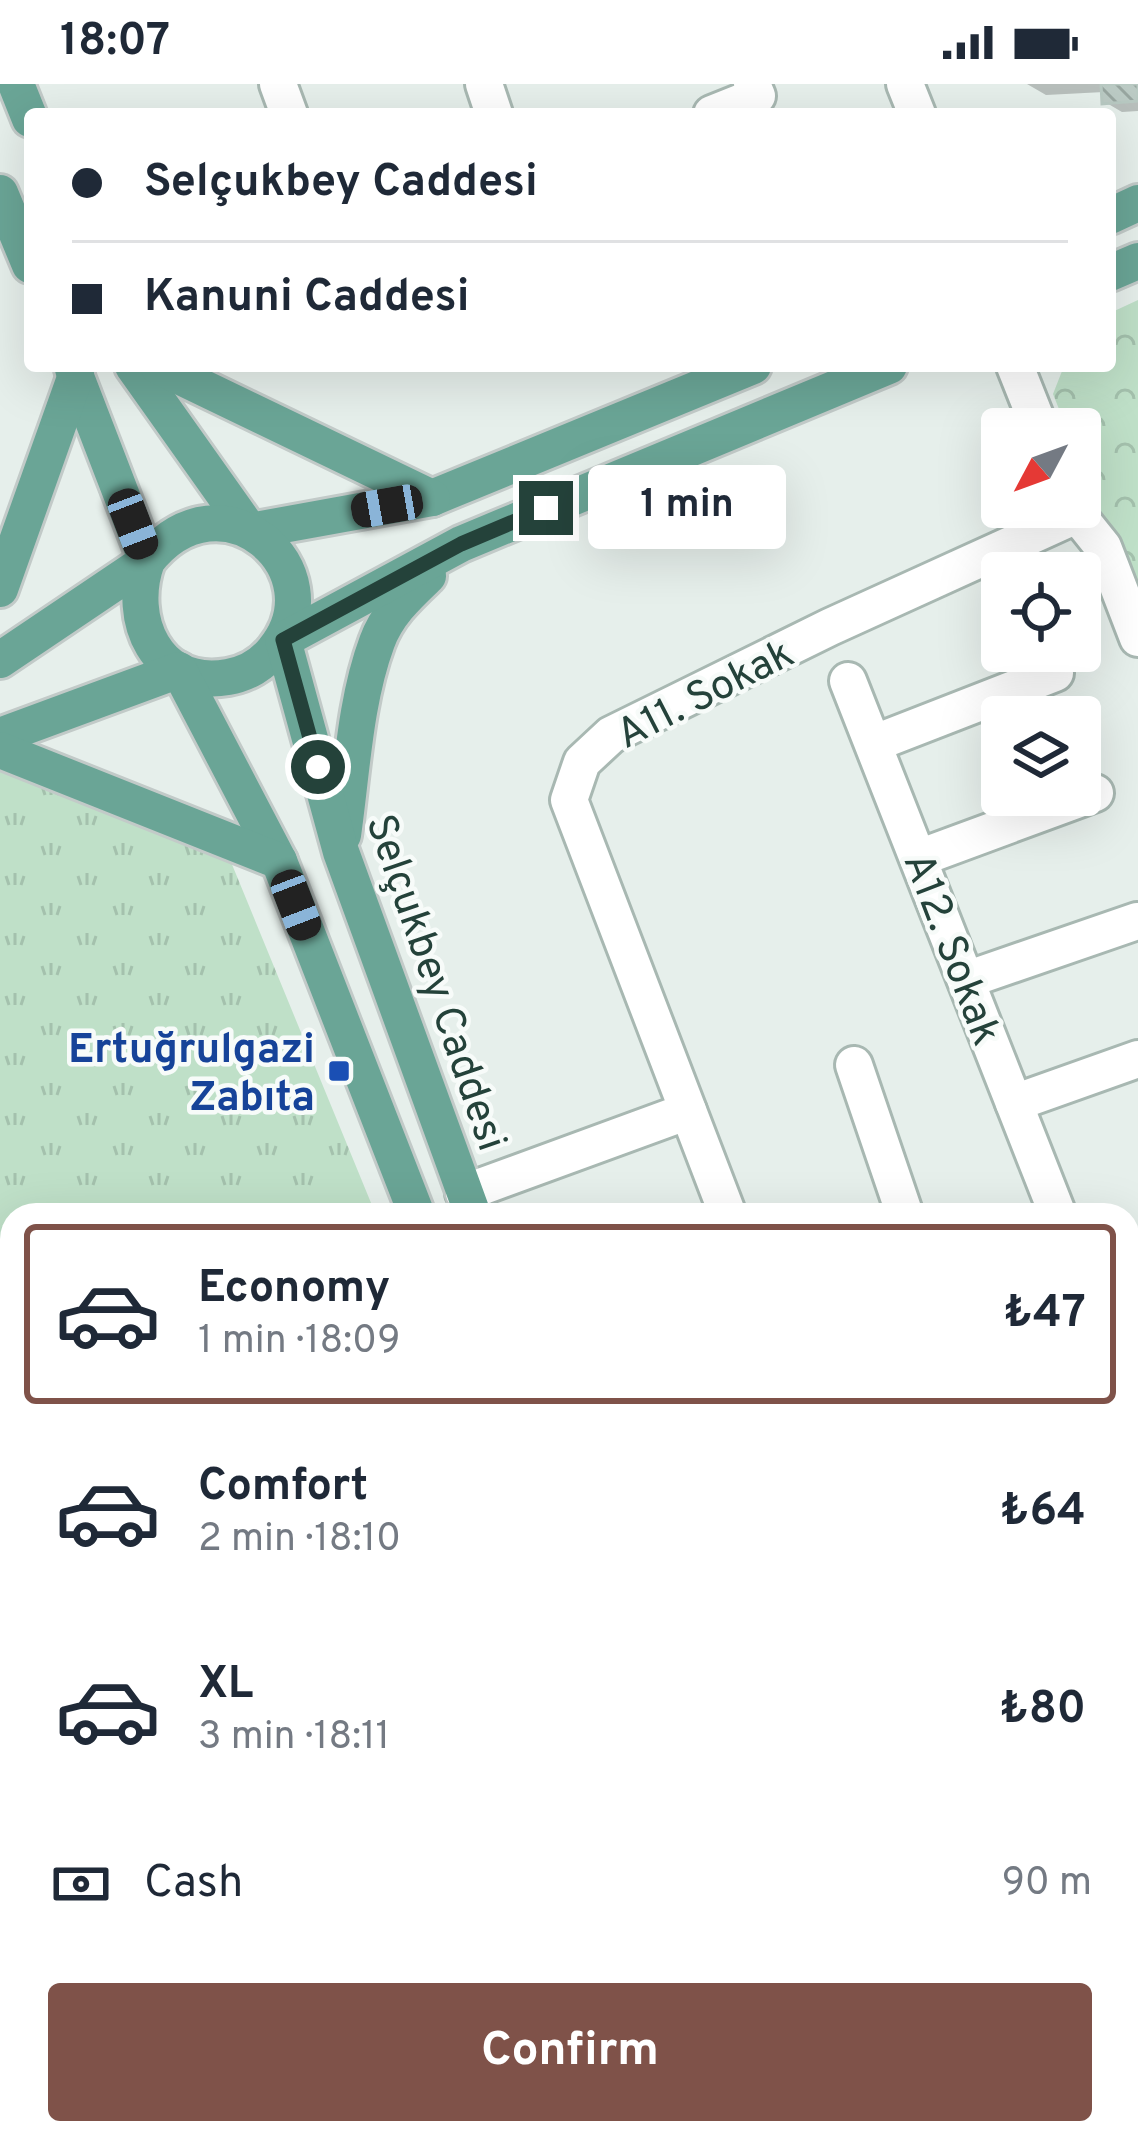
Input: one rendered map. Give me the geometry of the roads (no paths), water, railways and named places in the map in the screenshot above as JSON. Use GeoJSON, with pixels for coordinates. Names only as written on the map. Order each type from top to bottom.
{"type":"FeatureCollection","features":[{"type":"Feature","properties":{"kind":"main road"},"geometry":{"type":"LineString","coordinates":[[0,193],[24,251]]}},
{"type":"Feature","properties":{"kind":"main road"},"geometry":{"type":"LineString","coordinates":[[0,590],[73,372]]}},
{"type":"Feature","properties":{"kind":"main road"},"geometry":{"type":"LineString","coordinates":[[75,372],[148,561]]}},
{"type":"Feature","properties":{"kind":"main road"},"geometry":{"type":"LineString","coordinates":[[137,372],[250,531]]}},
{"type":"Feature","properties":{"kind":"main road"},"geometry":{"type":"LineString","coordinates":[[170,372],[432,498]]}},
{"type":"Feature","properties":{"kind":"main road"},"geometry":{"type":"LineString","coordinates":[[250,531],[432,498],[739,372]]}},
{"type":"Feature","properties":{"kind":"main road"},"geometry":{"type":"LineString","coordinates":[[283,640],[461,544],[875,372]]}},
{"type":"Feature","properties":{"kind":"main road"},"geometry":{"type":"LineString","coordinates":[[0,736],[179,670],[226,678],[268,658],[283,640],[292,616],[289,579],[271,546],[228,523],[204,523],[182,530],[162,543],[148,561],[139,584],[138,610],[152,644],[179,670],[279,861],[413,1203]]}},
{"type":"Feature","properties":{"kind":"main road"},"geometry":{"type":"LineString","coordinates":[[340,852],[377,640],[398,604],[461,544]]}},
{"type":"Feature","properties":{"kind":"main road"},"geometry":{"type":"LineString","coordinates":[[0,661],[148,561]]}},
{"type":"Feature","properties":{"kind":"main road","name":"Selçukbey Caddesi"},"geometry":{"type":"LineString","coordinates":[[283,640],[340,852],[469,1203]]}},
{"type":"Feature","properties":{"kind":"main road"},"geometry":{"type":"LineString","coordinates":[[0,750],[279,861]]}},
{"type":"Feature","properties":{"kind":"street"},"geometry":{"type":"LineString","coordinates":[[727,108],[757,96],[752,84]]}},
{"type":"Feature","properties":{"kind":"street"},"geometry":{"type":"LineString","coordinates":[[1017,372],[1032,408]]}},
{"type":"Feature","properties":{"kind":"street","name":"A11. Sokak"},"geometry":{"type":"LineString","coordinates":[[723,1203],[569,800],[581,762],[611,735],[1038,528]]}},
{"type":"Feature","properties":{"kind":"street"},"geometry":{"type":"LineString","coordinates":[[1089,528],[1103,548],[1138,638]]}},
{"type":"Feature","properties":{"kind":"street"},"geometry":{"type":"LineString","coordinates":[[875,743],[1055,673]]}},
{"type":"Feature","properties":{"kind":"street","name":"A12. Sokak"},"geometry":{"type":"LineString","coordinates":[[848,681],[1053,1203]]}},
{"type":"Feature","properties":{"kind":"street"},"geometry":{"type":"LineString","coordinates":[[920,858],[1033,816]]}},
{"type":"Feature","properties":{"kind":"street"},"geometry":{"type":"LineString","coordinates":[[966,980],[1137,921]]}},
{"type":"Feature","properties":{"kind":"street"},"geometry":{"type":"LineString","coordinates":[[1014,1103],[1138,1059]]}},
{"type":"Feature","properties":{"kind":"street"},"geometry":{"type":"LineString","coordinates":[[854,1065],[901,1203]]}},
{"type":"Feature","properties":{"kind":"street"},"geometry":{"type":"LineString","coordinates":[[471,1203],[688,1111]]}},
{"type":"Feature","properties":{"kind":"place","name":"Ertuğrulgazi Zabıta"},"geometry":{"type":"Point","coordinates":[339,1071]}}]}
